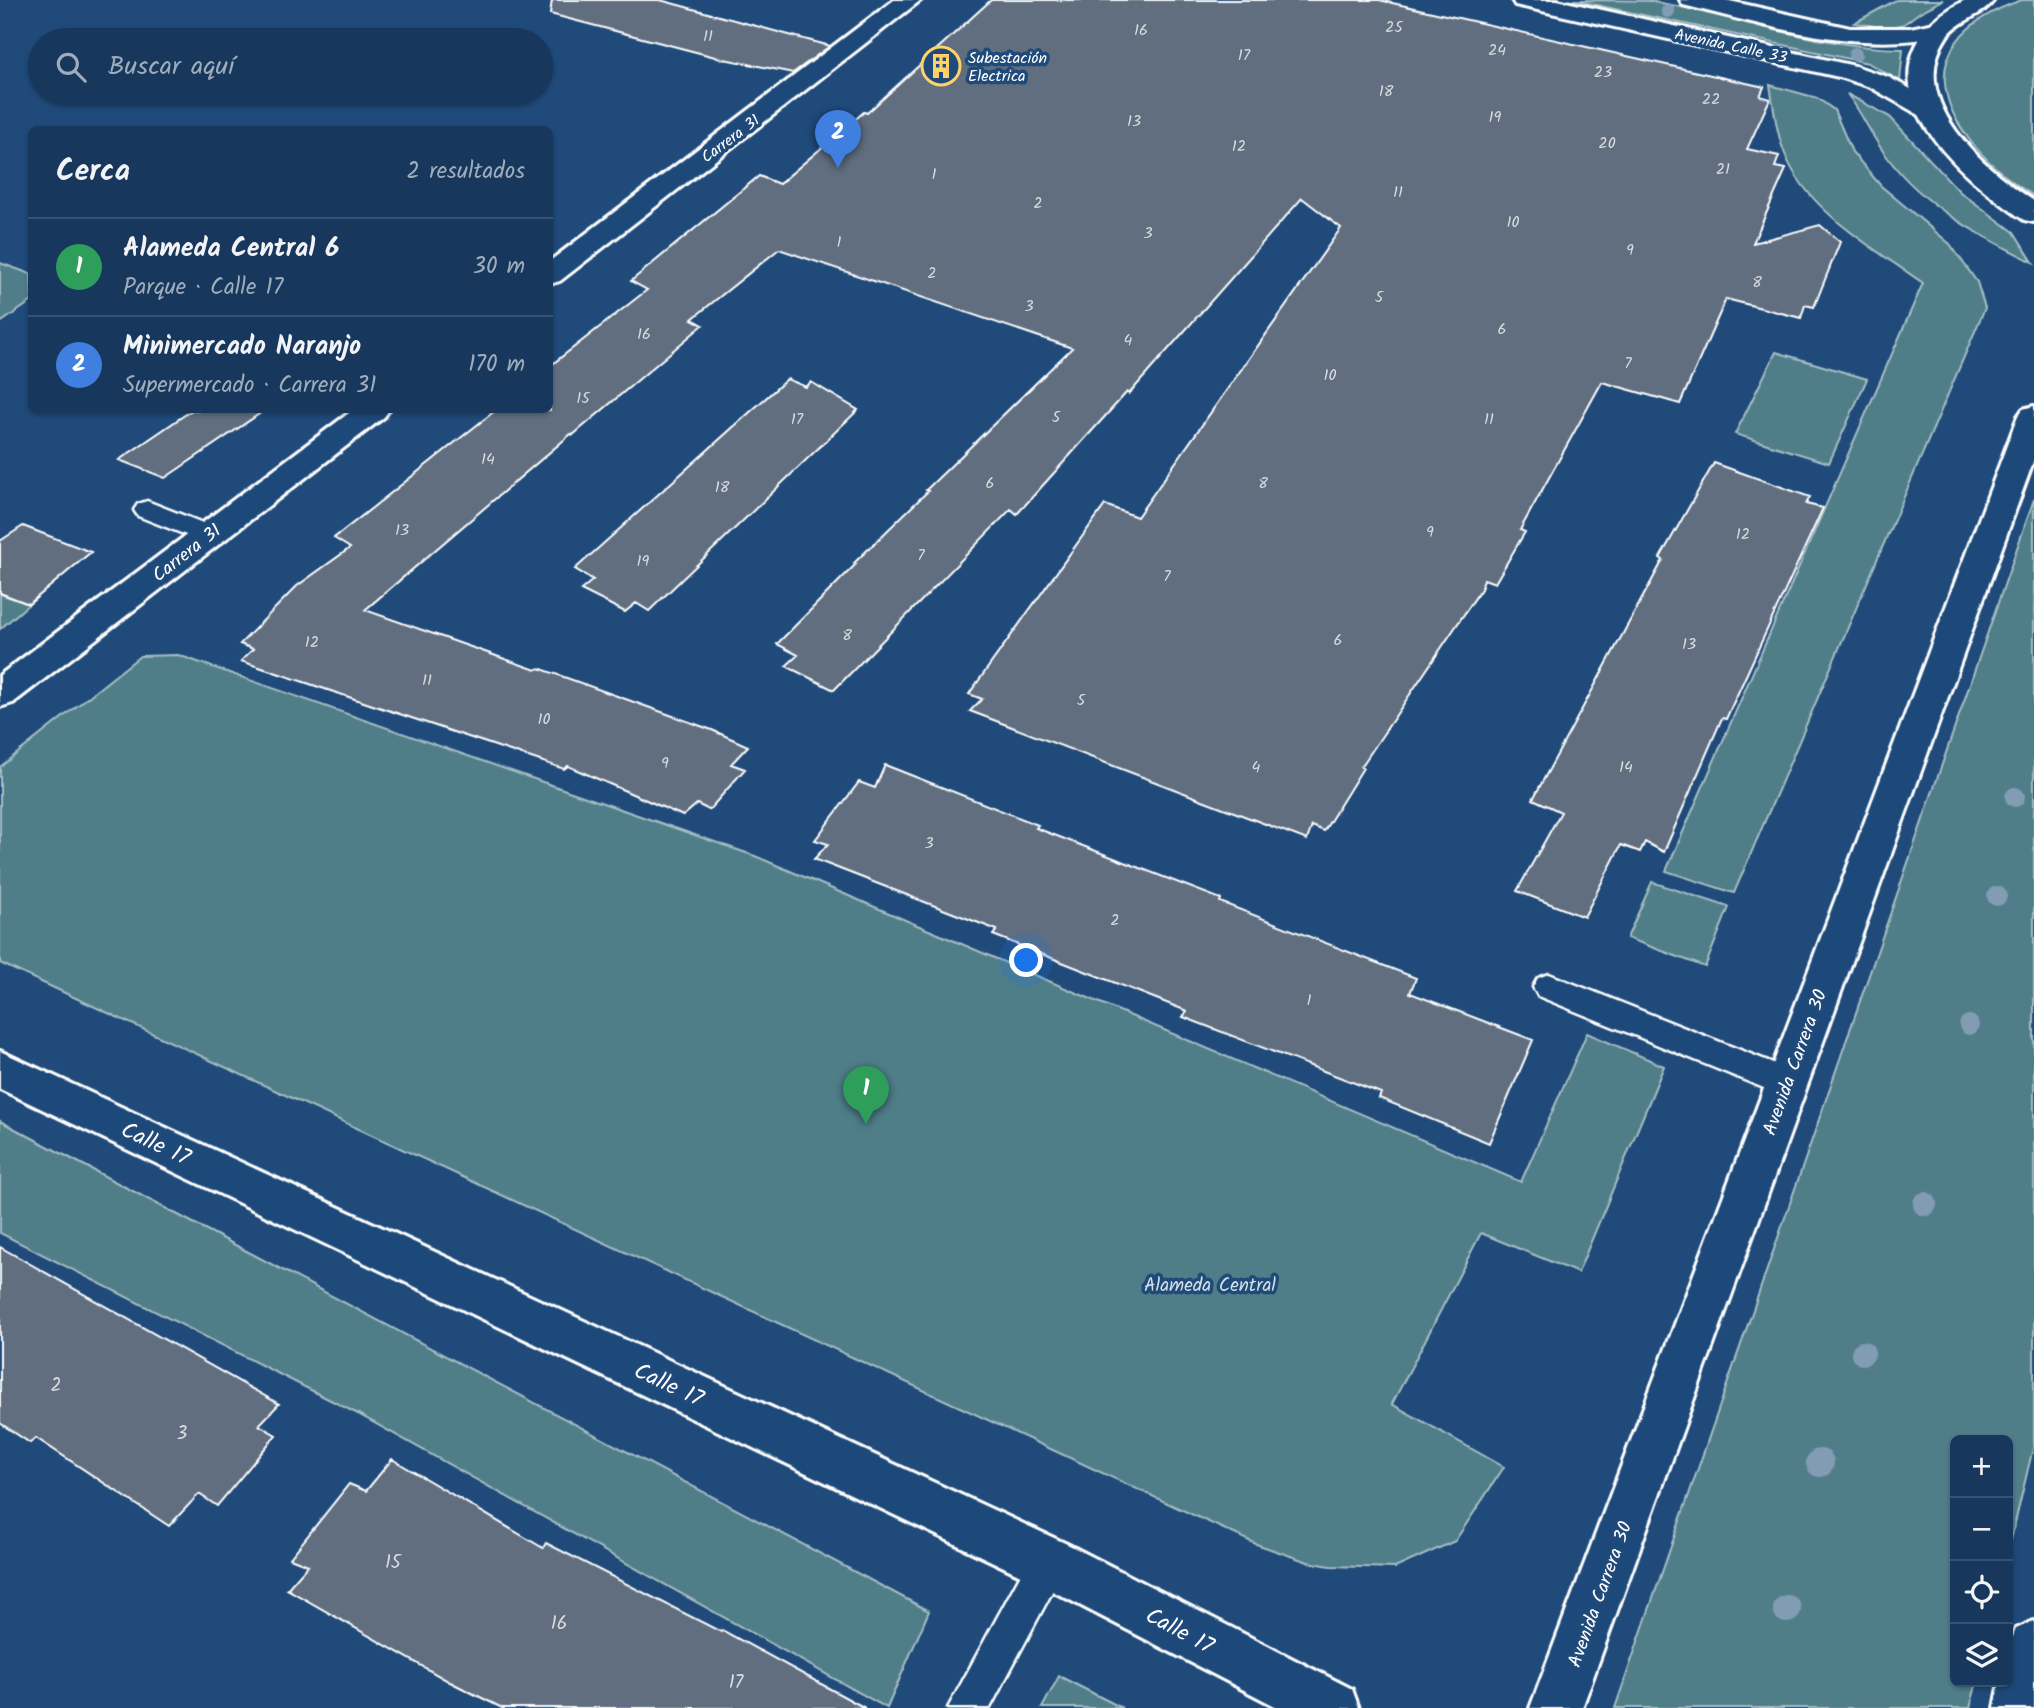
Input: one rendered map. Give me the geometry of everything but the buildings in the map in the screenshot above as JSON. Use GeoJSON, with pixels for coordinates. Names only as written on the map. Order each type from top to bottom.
{"type":"FeatureCollection","features":[{"type":"Feature","properties":{"kind":"main road","name":"Carrera 31"},"geometry":{"type":"LineString","coordinates":[[553,273],[909,0]]}},
{"type":"Feature","properties":{"kind":"main road","name":"Avenida Calle 33"},"geometry":{"type":"LineString","coordinates":[[1524,0],[1846,71],[1879,82],[1930,110]]}},
{"type":"Feature","properties":{"kind":"main road","name":"Avenida Calle 33"},"geometry":{"type":"LineString","coordinates":[[1692,0],[1850,35],[1910,35],[1940,29]]}},
{"type":"Feature","properties":{"kind":"main road"},"geometry":{"type":"LineString","coordinates":[[1982,0],[1940,29],[1929,46],[1922,72],[1930,110],[1966,162],[2034,214]]}},
{"type":"Feature","properties":{"kind":"main road","name":"Carrera 31"},"geometry":{"type":"LineString","coordinates":[[0,694],[369,413]]}},
{"type":"Feature","properties":{"kind":"main road","name":"Avenida Carrera 30"},"geometry":{"type":"LineString","coordinates":[[1556,1708],[2034,416]]}},
{"type":"Feature","properties":{"kind":"main road","name":"Calle 17"},"geometry":{"type":"LineString","coordinates":[[0,1069],[1049,1562],[1334,1708]]}},
{"type":"Feature","properties":{"kind":"main road"},"geometry":{"type":"LineString","coordinates":[[2021,1708],[2034,1647]]}},
{"type":"Feature","properties":{"kind":"lane"},"geometry":{"type":"LineString","coordinates":[[147,510],[208,535]]}},
{"type":"Feature","properties":{"kind":"lane"},"geometry":{"type":"LineString","coordinates":[[1549,987],[1786,1083]]}},
{"type":"Feature","properties":{"kind":"lane"},"geometry":{"type":"LineString","coordinates":[[968,1708],[1049,1562]]}},
{"type":"Feature","properties":{"kind":"green space"},"geometry":{"type":"Polygon","coordinates":[[[1573,0],[1649,1],[1807,37],[1903,49],[1900,81],[1868,63],[1573,0]]]}},
{"type":"Feature","properties":{"kind":"green space"},"geometry":{"type":"Polygon","coordinates":[[[1896,0],[1943,0],[1904,24],[1889,28],[1854,23],[1896,0]]]}},
{"type":"Feature","properties":{"kind":"green space"},"geometry":{"type":"Polygon","coordinates":[[[2022,0],[2034,0],[2034,196],[2003,174],[1977,149],[1958,122],[1947,94],[1946,67],[1957,41],[1982,19],[2022,0]]]}},
{"type":"Feature","properties":{"kind":"green space"},"geometry":{"type":"Polygon","coordinates":[[[1770,85],[1817,98],[1834,110],[1852,152],[1881,186],[1950,244],[1977,282],[1985,308],[1734,893],[1666,871],[1923,283],[1844,227],[1809,193],[1795,174],[1782,146],[1770,85]]]}},
{"type":"Feature","properties":{"kind":"green space"},"geometry":{"type":"Polygon","coordinates":[[[1847,94],[1890,117],[1960,192],[2014,232],[2033,262],[1954,219],[1919,191],[1882,150],[1847,94]]]}},
{"type":"Feature","properties":{"kind":"green space"},"geometry":{"type":"Polygon","coordinates":[[[0,263],[28,273],[28,304],[0,323],[0,263]]]}},
{"type":"Feature","properties":{"kind":"green space"},"geometry":{"type":"Polygon","coordinates":[[[1776,352],[1867,379],[1829,463],[1735,434],[1776,352]]]}},
{"type":"Feature","properties":{"kind":"green space"},"geometry":{"type":"Polygon","coordinates":[[[2034,499],[2034,1444],[2013,1531],[2013,1435],[1950,1435],[1950,1687],[1976,1687],[1970,1708],[1615,1708],[2034,499]]]}},
{"type":"Feature","properties":{"kind":"green space"},"geometry":{"type":"Polygon","coordinates":[[[0,594],[29,604],[0,629],[0,594]]]}},
{"type":"Feature","properties":{"kind":"green space","name":"Alameda Central"},"geometry":{"type":"Polygon","coordinates":[[[178,655],[755,856],[1521,1182],[1587,1033],[1664,1066],[1578,1273],[1481,1233],[1392,1404],[1504,1467],[1455,1541],[1395,1568],[1330,1566],[1308,1562],[1256,1544],[0,963],[0,767],[140,656],[178,655]]]}},
{"type":"Feature","properties":{"kind":"green space"},"geometry":{"type":"Polygon","coordinates":[[[1652,882],[1729,907],[1705,967],[1627,938],[1652,882]]]}},
{"type":"Feature","properties":{"kind":"green space"},"geometry":{"type":"Polygon","coordinates":[[[0,1121],[929,1611],[887,1708],[358,1414],[0,1233],[0,1121]]]}},
{"type":"Feature","properties":{"kind":"green space"},"geometry":{"type":"Polygon","coordinates":[[[1059,1676],[1122,1708],[1042,1708],[1059,1676]]]}},
{"type":"Feature","properties":{"kind":"place","name":"Subestación Electrica"},"geometry":{"type":"Point","coordinates":[941,66]}},
{"type":"Feature","properties":{"kind":"place","name":"Minimercado Naranjo"},"geometry":{"type":"Point","coordinates":[838,168]}},
{"type":"Feature","properties":{"kind":"place","name":"Alameda Central 6"},"geometry":{"type":"Point","coordinates":[866,1124]}}]}
